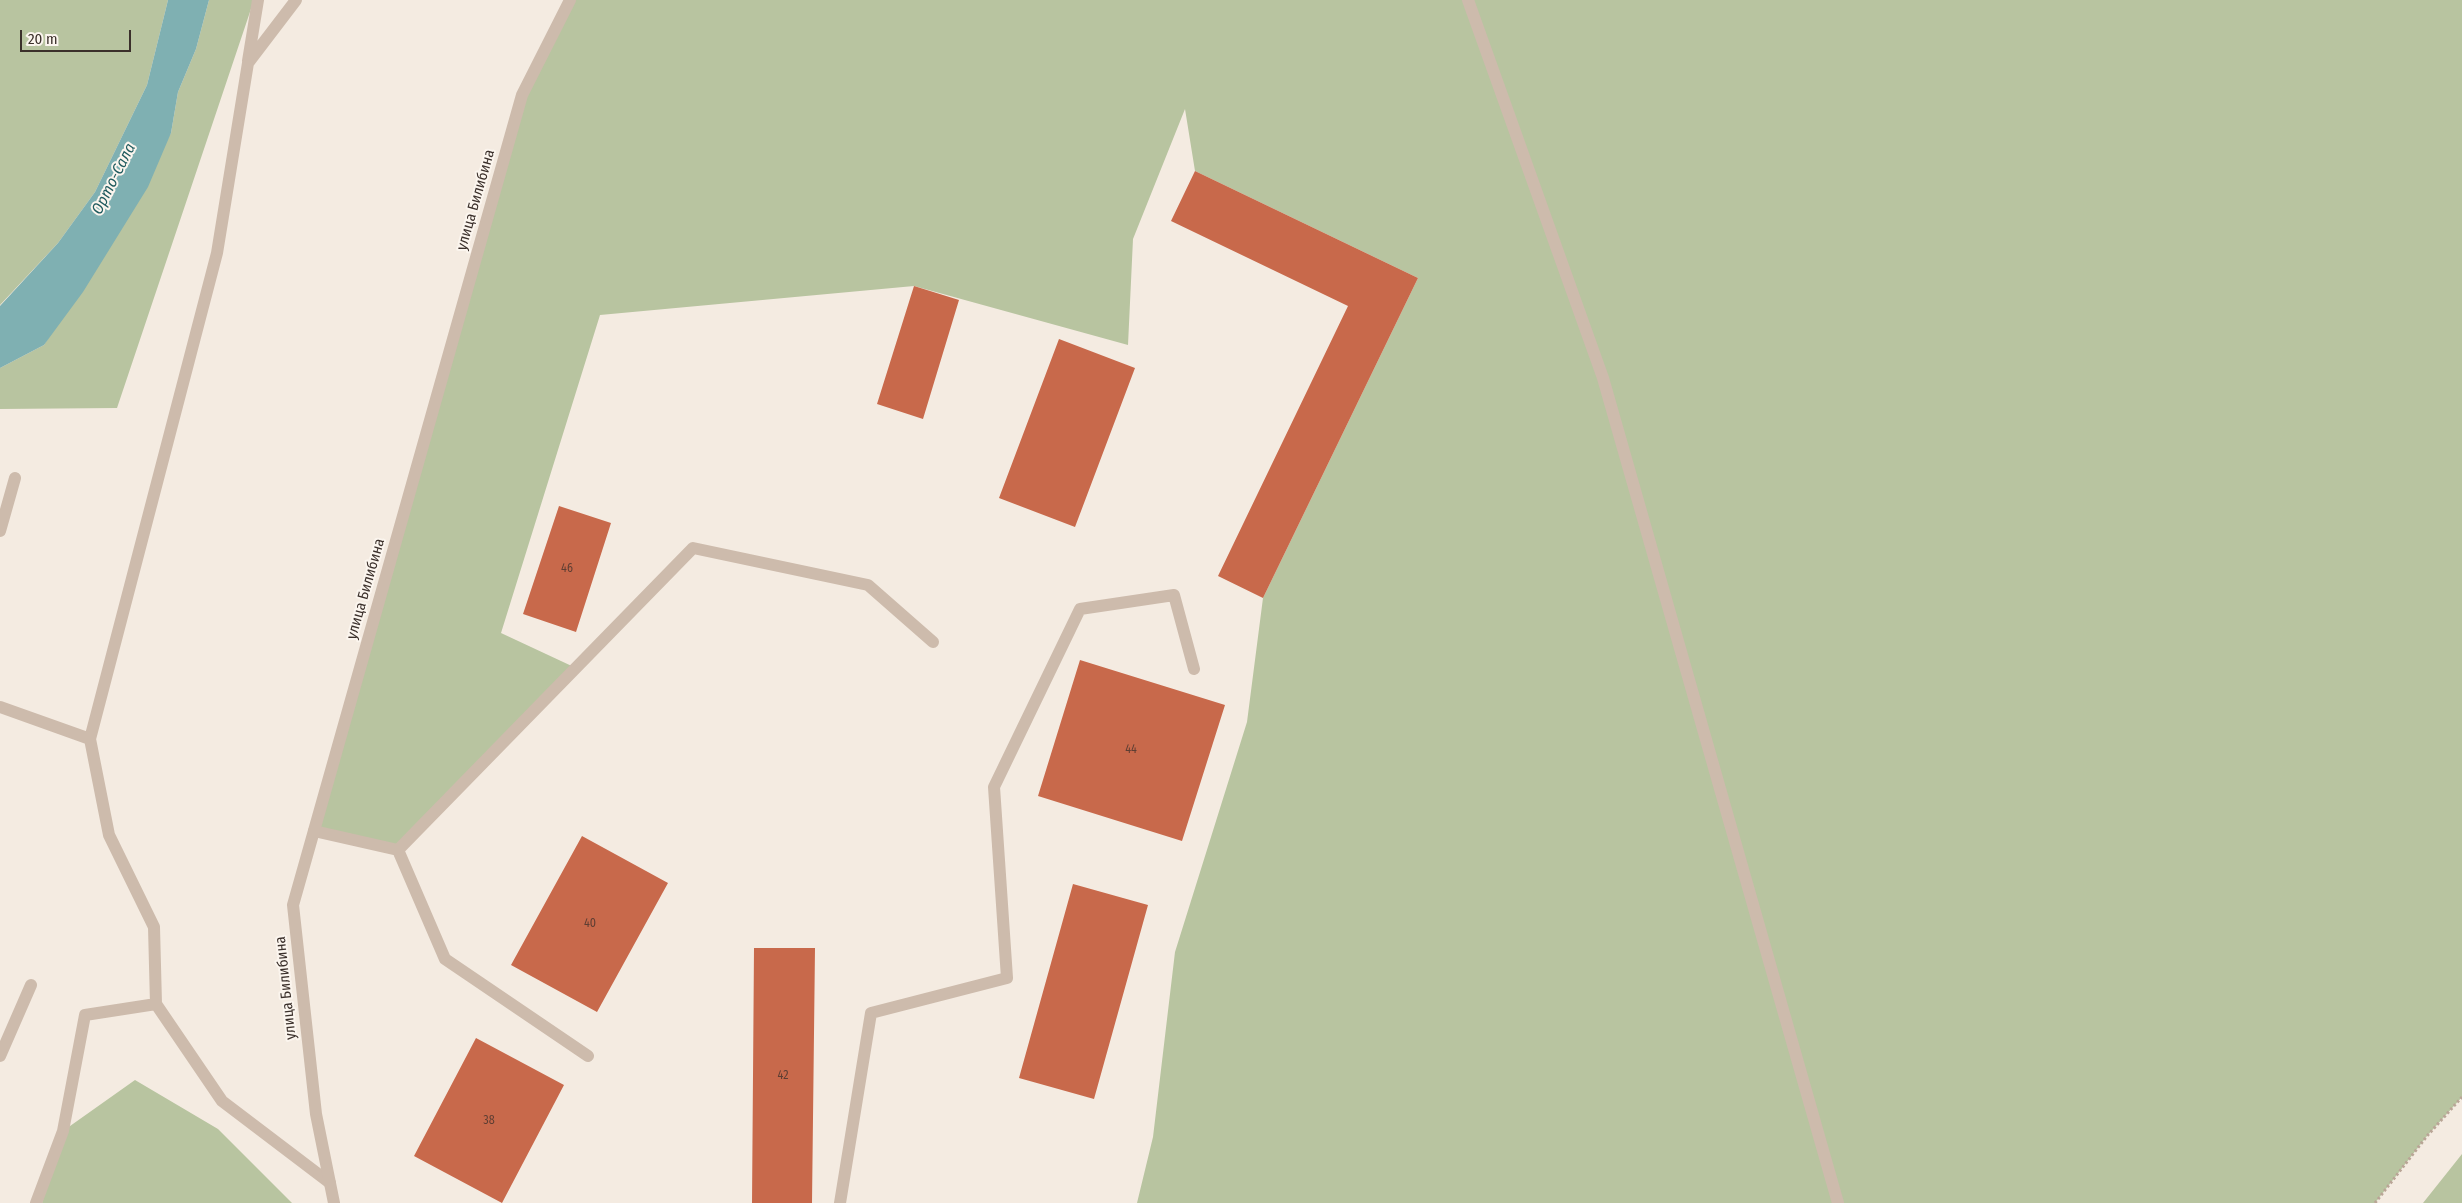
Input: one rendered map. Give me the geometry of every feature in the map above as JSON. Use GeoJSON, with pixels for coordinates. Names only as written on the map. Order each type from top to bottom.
{"type":"FeatureCollection","features":[{"type":"Feature","properties":{"kind":"street"},"geometry":{"type":"LineString","coordinates":[[258,0],[218,253],[90,739],[109,834],[154,927],[156,1004],[222,1101],[330,1183]]}},
{"type":"Feature","properties":{"kind":"street"},"geometry":{"type":"LineString","coordinates":[[248,63],[296,0]]}},
{"type":"Feature","properties":{"kind":"street","name":"улица Билибина"},"geometry":{"type":"LineString","coordinates":[[334,1203],[316,1114],[293,905],[522,95],[570,0]]}},
{"type":"Feature","properties":{"kind":"street"},"geometry":{"type":"LineString","coordinates":[[1468,0],[1604,378],[1838,1203]]}},
{"type":"Feature","properties":{"kind":"street"},"geometry":{"type":"LineString","coordinates":[[0,531],[15,478]]}},
{"type":"Feature","properties":{"kind":"street"},"geometry":{"type":"LineString","coordinates":[[398,850],[693,548],[868,585],[933,642]]}},
{"type":"Feature","properties":{"kind":"street"},"geometry":{"type":"LineString","coordinates":[[840,1203],[871,1013],[1007,978],[994,787],[1080,609],[1174,595],[1194,669]]}},
{"type":"Feature","properties":{"kind":"street"},"geometry":{"type":"LineString","coordinates":[[0,707],[90,739]]}},
{"type":"Feature","properties":{"kind":"street"},"geometry":{"type":"LineString","coordinates":[[314,831],[398,850]]}},
{"type":"Feature","properties":{"kind":"street"},"geometry":{"type":"LineString","coordinates":[[398,850],[445,959],[588,1056]]}},
{"type":"Feature","properties":{"kind":"street"},"geometry":{"type":"LineString","coordinates":[[0,1056],[31,985]]}},
{"type":"Feature","properties":{"kind":"street"},"geometry":{"type":"LineString","coordinates":[[36,1203],[63,1131],[85,1015],[156,1004]]}},
{"type":"Feature","properties":{"kind":"path"},"geometry":{"type":"LineString","coordinates":[[2374,1203],[2427,1136],[2462,1097]]}},
{"type":"Feature","properties":{"kind":"green space"},"geometry":{"type":"Polygon","coordinates":[[[0,0],[168,0],[147,85],[95,192],[58,243],[0,305],[0,0]]]}},
{"type":"Feature","properties":{"kind":"green space"},"geometry":{"type":"Polygon","coordinates":[[[209,0],[254,0],[117,408],[0,409],[0,368],[44,345],[171,133],[178,92],[196,49],[209,0]]]}},
{"type":"Feature","properties":{"kind":"green space"},"geometry":{"type":"Polygon","coordinates":[[[570,0],[2462,0],[2462,1097],[2427,1136],[2375,1203],[1137,1203],[1153,1137],[1175,952],[1247,722],[1263,598],[1418,278],[1195,171],[1185,109],[1133,239],[1128,345],[914,286],[600,315],[501,633],[576,668],[398,850],[314,831],[522,95],[570,0]]]}},
{"type":"Feature","properties":{"kind":"green space"},"geometry":{"type":"Polygon","coordinates":[[[135,1080],[218,1129],[292,1203],[42,1203],[63,1131],[135,1080]]]}},
{"type":"Feature","properties":{"kind":"green space"},"geometry":{"type":"Polygon","coordinates":[[[2462,1154],[2462,1203],[2423,1203],[2462,1154]]]}},
{"type":"Feature","properties":{"kind":"water","name":"Орто-Сала"},"geometry":{"type":"Polygon","coordinates":[[[168,0],[209,0],[196,49],[178,92],[171,133],[148,187],[83,292],[44,345],[0,368],[0,306],[58,243],[95,192],[147,85],[168,0]]]}},
{"type":"Feature","properties":{"kind":"building"},"geometry":{"type":"Polygon","coordinates":[[[1195,171],[1418,278],[1263,598],[1218,576],[1348,306],[1171,221],[1195,171]]]}},
{"type":"Feature","properties":{"kind":"building"},"geometry":{"type":"Polygon","coordinates":[[[914,286],[959,300],[923,419],[877,404],[914,286]]]}},
{"type":"Feature","properties":{"kind":"building"},"geometry":{"type":"Polygon","coordinates":[[[1059,339],[1135,368],[1075,527],[999,498],[1059,339]]]}},
{"type":"Feature","properties":{"kind":"building"},"geometry":{"type":"Polygon","coordinates":[[[559,506],[611,523],[576,632],[523,614],[559,506]]]}},
{"type":"Feature","properties":{"kind":"building"},"geometry":{"type":"Polygon","coordinates":[[[1080,660],[1225,705],[1182,841],[1038,796],[1080,660]]]}},
{"type":"Feature","properties":{"kind":"building"},"geometry":{"type":"Polygon","coordinates":[[[582,836],[668,883],[597,1012],[511,965],[582,836]]]}},
{"type":"Feature","properties":{"kind":"building"},"geometry":{"type":"Polygon","coordinates":[[[1073,884],[1148,905],[1094,1099],[1019,1078],[1073,884]]]}},
{"type":"Feature","properties":{"kind":"building"},"geometry":{"type":"Polygon","coordinates":[[[754,948],[815,948],[812,1203],[752,1203],[754,948]]]}},
{"type":"Feature","properties":{"kind":"building"},"geometry":{"type":"Polygon","coordinates":[[[476,1038],[564,1085],[502,1203],[414,1156],[476,1038]]]}}]}
